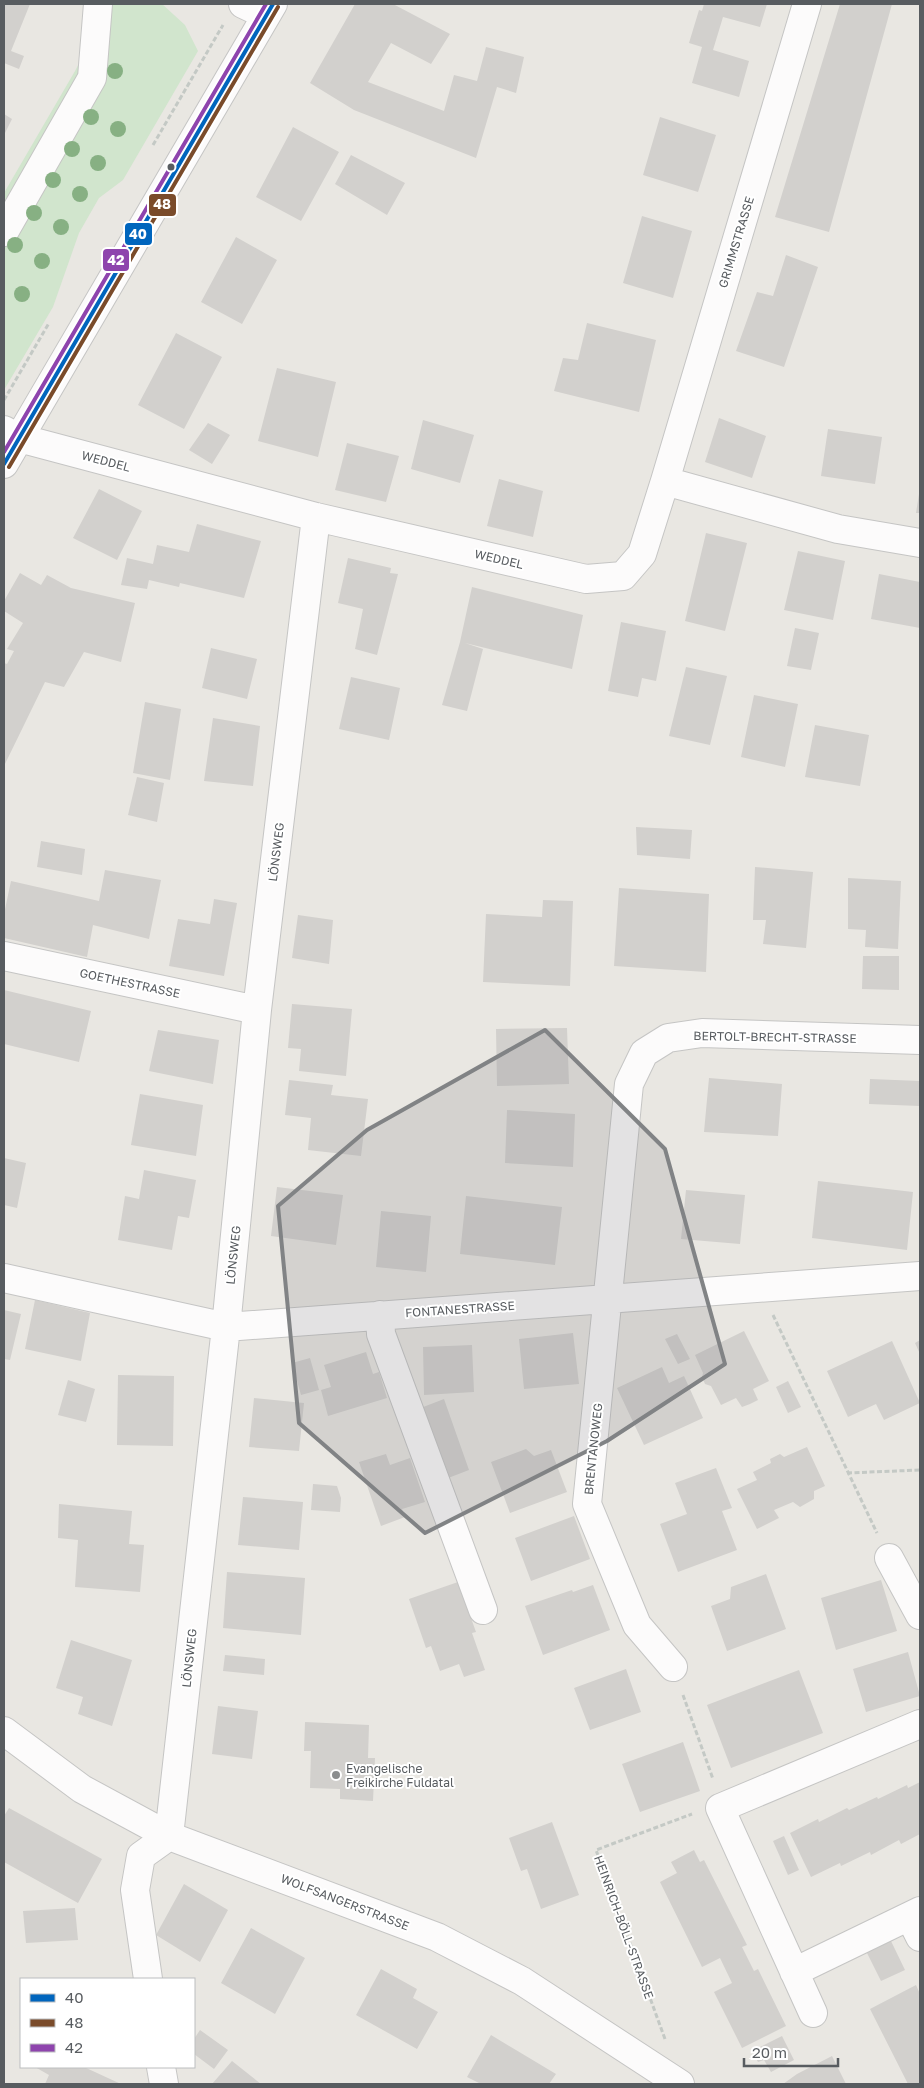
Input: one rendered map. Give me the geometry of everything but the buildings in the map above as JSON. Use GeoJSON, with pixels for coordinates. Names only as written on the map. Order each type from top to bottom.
{"type":"FeatureCollection","features":[{"type":"Feature","properties":{"kind":"street"},"geometry":{"type":"LineString","coordinates":[[4,232],[92,78],[98,4]]}},
{"type":"Feature","properties":{"kind":"street","name":"GRIMMSTRASSE"},"geometry":{"type":"LineString","coordinates":[[665,481],[808,4]]}},
{"type":"Feature","properties":{"kind":"street"},"geometry":{"type":"LineString","coordinates":[[4,464],[11,434],[252,11]]}},
{"type":"Feature","properties":{"kind":"street","name":"WEDDEL"},"geometry":{"type":"LineString","coordinates":[[11,434],[316,517],[586,579],[623,576],[642,554],[665,481]]}},
{"type":"Feature","properties":{"kind":"street"},"geometry":{"type":"LineString","coordinates":[[665,481],[838,529],[920,542]]}},
{"type":"Feature","properties":{"kind":"street","name":"LÖNSWEG"},"geometry":{"type":"LineString","coordinates":[[169,1836],[226,1326],[257,1010],[316,517]]}},
{"type":"Feature","properties":{"kind":"street","name":"GOETHESTRASSE"},"geometry":{"type":"LineString","coordinates":[[4,956],[257,1010]]}},
{"type":"Feature","properties":{"kind":"street","name":"BERTOLT-BRECHT-STRASSE"},"geometry":{"type":"LineString","coordinates":[[609,1298],[629,1084],[644,1053],[668,1038],[702,1033],[920,1040]]}},
{"type":"Feature","properties":{"kind":"street","name":"FONTANESTRASSE"},"geometry":{"type":"LineString","coordinates":[[4,1278],[226,1326],[920,1276]]}},
{"type":"Feature","properties":{"kind":"street","name":"BRENTANOWEG"},"geometry":{"type":"LineString","coordinates":[[609,1298],[587,1504],[638,1625],[672,1667]]}},
{"type":"Feature","properties":{"kind":"street"},"geometry":{"type":"LineString","coordinates":[[380,1315],[381,1334],[483,1610]]}},
{"type":"Feature","properties":{"kind":"street"},"geometry":{"type":"LineString","coordinates":[[889,1558],[920,1615]]}},
{"type":"Feature","properties":{"kind":"street"},"geometry":{"type":"LineString","coordinates":[[813,2014],[720,1808],[920,1724]]}},
{"type":"Feature","properties":{"kind":"street","name":"WOLFSANGERSTRASSE"},"geometry":{"type":"LineString","coordinates":[[4,1731],[82,1790],[169,1836],[437,1937],[522,1981],[680,2084]]}},
{"type":"Feature","properties":{"kind":"street"},"geometry":{"type":"LineString","coordinates":[[148,1978],[134,1890],[141,1856],[169,1836]]}},
{"type":"Feature","properties":{"kind":"street"},"geometry":{"type":"LineString","coordinates":[[794,1972],[917,1922]]}},
{"type":"Feature","properties":{"kind":"street"},"geometry":{"type":"LineString","coordinates":[[161,2068],[164,2084]]}},
{"type":"Feature","properties":{"kind":"path"},"geometry":{"type":"LineString","coordinates":[[152,146],[252,11]]}},
{"type":"Feature","properties":{"kind":"path"},"geometry":{"type":"LineString","coordinates":[[4,400],[54,315]]}},
{"type":"Feature","properties":{"kind":"path"},"geometry":{"type":"LineString","coordinates":[[760,1288],[846,1473],[889,1558]]}},
{"type":"Feature","properties":{"kind":"path"},"geometry":{"type":"LineString","coordinates":[[846,1473],[920,1470]]}},
{"type":"Feature","properties":{"kind":"path"},"geometry":{"type":"LineString","coordinates":[[695,1727],[712,1776]]}},
{"type":"Feature","properties":{"kind":"path","name":"HEINRICH-BÖLL-STRASSE"},"geometry":{"type":"LineString","coordinates":[[658,2070],[670,2051],[596,1850],[700,1811],[720,1808]]}},
{"type":"Feature","properties":{"kind":"highlighted area"},"geometry":{"type":"Polygon","coordinates":[[[545,1030],[665,1149],[725,1364],[607,1441],[425,1533],[299,1423],[278,1206],[367,1130],[545,1030]]]}},
{"type":"Feature","properties":{"kind":"green space"},"geometry":{"type":"Polygon","coordinates":[[[110,4],[162,4],[185,25],[198,51],[123,180],[99,198],[79,233],[53,307],[4,390],[4,193],[75,71],[110,4]]]}},
{"type":"Feature","properties":{"kind":"transit line","name":"42"},"geometry":{"type":"LineString","coordinates":[[4,452],[266,4]]}},
{"type":"Feature","properties":{"kind":"transit line","name":"40"},"geometry":{"type":"LineString","coordinates":[[4,464],[273,4]]}},
{"type":"Feature","properties":{"kind":"transit line","name":"48"},"geometry":{"type":"LineString","coordinates":[[9,467],[278,7]]}},
{"type":"Feature","properties":{"kind":"place","name":"Evangelische Freikirche Fuldatal"},"geometry":{"type":"Point","coordinates":[336,1775]}}]}
